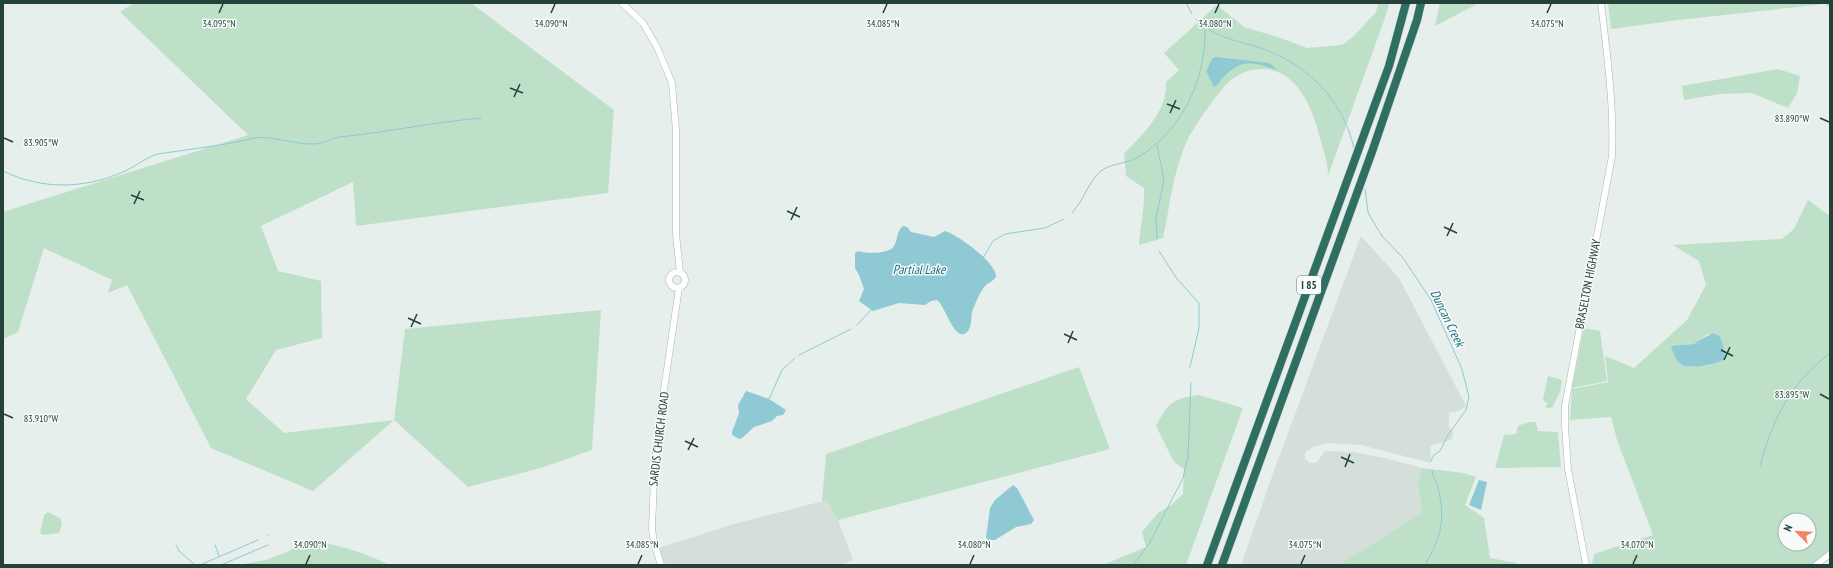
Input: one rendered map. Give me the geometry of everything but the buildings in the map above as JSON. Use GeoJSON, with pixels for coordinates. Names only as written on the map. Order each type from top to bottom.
{"type":"FeatureCollection","features":[{"type":"Feature","properties":{"kind":"highway","name":"I 85"},"geometry":{"type":"LineString","coordinates":[[1207,565],[1389,66],[1406,3]]}},
{"type":"Feature","properties":{"kind":"highway","name":"I 85"},"geometry":{"type":"LineString","coordinates":[[1222,565],[1373,149],[1417,20],[1421,3]]}},
{"type":"Feature","properties":{"kind":"street"},"geometry":{"type":"LineString","coordinates":[[622,3],[643,23],[657,47],[672,83],[676,131],[676,234],[673,273],[669,276],[669,281],[676,287],[683,284],[685,279],[680,273],[676,234]]}},
{"type":"Feature","properties":{"kind":"street","name":"BRASELTON HIGHWAY"},"geometry":{"type":"LineString","coordinates":[[1586,565],[1568,469],[1565,412],[1570,375],[1612,156],[1613,132],[1611,86],[1601,3]]}},
{"type":"Feature","properties":{"kind":"street"},"geometry":{"type":"LineString","coordinates":[[673,273],[680,273]]}},
{"type":"Feature","properties":{"kind":"street","name":"SARDIS CHURCH ROAD"},"geometry":{"type":"LineString","coordinates":[[661,565],[654,543],[652,529],[652,500],[658,430],[676,287]]}},
{"type":"Feature","properties":{"kind":"street"},"geometry":{"type":"LineString","coordinates":[[1816,565],[1830,554]]}},
{"type":"Feature","properties":{"kind":"shaded area"},"geometry":{"type":"Polygon","coordinates":[[[1361,236],[1399,278],[1466,406],[1459,411],[1449,413],[1449,428],[1453,431],[1453,436],[1451,440],[1430,446],[1431,463],[1361,445],[1328,443],[1313,447],[1305,453],[1305,459],[1310,463],[1316,463],[1325,451],[1354,452],[1389,459],[1422,468],[1418,484],[1422,513],[1338,565],[1241,565],[1275,468],[1361,236]]]}},
{"type":"Feature","properties":{"kind":"shaded area"},"geometry":{"type":"Polygon","coordinates":[[[827,500],[838,520],[853,560],[842,565],[666,565],[656,549],[734,524],[827,500]]]}},
{"type":"Feature","properties":{"kind":"green space"},"geometry":{"type":"Polygon","coordinates":[[[134,3],[471,3],[614,110],[608,193],[356,226],[353,182],[261,226],[278,271],[321,281],[322,338],[276,350],[246,399],[284,433],[394,420],[313,491],[211,448],[127,285],[108,293],[112,280],[44,248],[18,332],[3,339],[3,212],[248,135],[120,12],[134,3]]]}},
{"type":"Feature","properties":{"kind":"green space"},"geometry":{"type":"Polygon","coordinates":[[[1378,3],[1389,3],[1387,12],[1328,176],[1326,158],[1318,129],[1308,104],[1294,83],[1284,75],[1273,70],[1259,69],[1244,73],[1230,81],[1223,88],[1187,141],[1175,176],[1163,238],[1139,245],[1144,202],[1144,188],[1126,176],[1124,154],[1146,130],[1159,112],[1166,93],[1166,82],[1179,70],[1164,53],[1217,5],[1244,27],[1278,37],[1307,48],[1342,45],[1354,36],[1376,12],[1378,3]]]}},
{"type":"Feature","properties":{"kind":"green space"},"geometry":{"type":"Polygon","coordinates":[[[1440,3],[1479,3],[1435,26],[1440,3]]]}},
{"type":"Feature","properties":{"kind":"green space"},"geometry":{"type":"Polygon","coordinates":[[[1608,3],[1830,3],[1830,8],[1825,4],[1611,29],[1608,3]]]}},
{"type":"Feature","properties":{"kind":"green space"},"geometry":{"type":"Polygon","coordinates":[[[1778,69],[1800,76],[1797,93],[1788,108],[1751,93],[1720,94],[1684,100],[1682,86],[1778,69]]]}},
{"type":"Feature","properties":{"kind":"green space"},"geometry":{"type":"Polygon","coordinates":[[[1808,200],[1830,216],[1830,553],[1814,565],[1592,565],[1594,554],[1653,535],[1617,440],[1611,417],[1570,420],[1572,389],[1608,382],[1605,356],[1634,368],[1687,320],[1706,285],[1699,261],[1673,245],[1782,239],[1794,229],[1808,200]],[[1708,334],[1694,344],[1674,346],[1687,367],[1711,365],[1722,361],[1722,345],[1720,336],[1708,334]]]}},
{"type":"Feature","properties":{"kind":"green space"},"geometry":{"type":"Polygon","coordinates":[[[601,310],[592,450],[541,468],[468,487],[394,420],[405,329],[601,310]]]}},
{"type":"Feature","properties":{"kind":"green space"},"geometry":{"type":"Polygon","coordinates":[[[1584,328],[1600,331],[1607,381],[1572,388],[1584,328]]]}},
{"type":"Feature","properties":{"kind":"green space"},"geometry":{"type":"Polygon","coordinates":[[[1079,367],[1110,449],[838,520],[827,500],[822,502],[826,454],[1079,367]]]}},
{"type":"Feature","properties":{"kind":"green space"},"geometry":{"type":"Polygon","coordinates":[[[1548,376],[1562,380],[1560,392],[1552,408],[1550,407],[1549,409],[1545,407],[1548,404],[1543,400],[1548,376]]]}},
{"type":"Feature","properties":{"kind":"green space"},"geometry":{"type":"Polygon","coordinates":[[[1199,395],[1243,408],[1186,565],[1103,565],[1146,547],[1142,532],[1158,513],[1170,506],[1183,494],[1184,469],[1174,462],[1156,426],[1164,412],[1172,403],[1183,398],[1199,395]]]}},
{"type":"Feature","properties":{"kind":"green space"},"geometry":{"type":"Polygon","coordinates":[[[1529,422],[1536,422],[1538,431],[1558,432],[1561,467],[1495,468],[1504,435],[1516,434],[1518,426],[1529,422]]]}},
{"type":"Feature","properties":{"kind":"green space"},"geometry":{"type":"Polygon","coordinates":[[[1422,468],[1464,473],[1476,477],[1465,505],[1484,518],[1490,558],[1516,563],[1516,565],[1338,565],[1422,513],[1418,484],[1422,468]]]}},
{"type":"Feature","properties":{"kind":"green space"},"geometry":{"type":"Polygon","coordinates":[[[48,512],[60,518],[62,525],[59,533],[43,535],[40,533],[44,515],[48,512]]]}},
{"type":"Feature","properties":{"kind":"green space"},"geometry":{"type":"Polygon","coordinates":[[[301,541],[313,541],[347,548],[390,565],[238,565],[266,560],[289,551],[301,541]]]}},
{"type":"Feature","properties":{"kind":"water"},"geometry":{"type":"Polygon","coordinates":[[[1215,57],[1269,63],[1277,69],[1256,64],[1243,64],[1233,69],[1214,87],[1206,71],[1215,57]]]}},
{"type":"Feature","properties":{"kind":"water","name":"Partial Lake"},"geometry":{"type":"Polygon","coordinates":[[[903,226],[907,227],[911,232],[934,237],[945,231],[959,238],[976,250],[984,257],[995,271],[996,277],[986,285],[980,294],[972,312],[970,328],[964,334],[960,334],[956,331],[937,300],[931,301],[925,305],[899,303],[873,311],[859,301],[864,289],[855,268],[855,253],[858,251],[878,253],[892,249],[899,231],[903,226]]]}},
{"type":"Feature","properties":{"kind":"water"},"geometry":{"type":"Polygon","coordinates":[[[1713,333],[1720,336],[1726,357],[1723,360],[1705,366],[1691,367],[1682,365],[1678,361],[1671,346],[1694,344],[1713,333]]]}},
{"type":"Feature","properties":{"kind":"water"},"geometry":{"type":"Polygon","coordinates":[[[746,391],[769,399],[786,410],[783,415],[777,416],[772,421],[754,427],[739,439],[732,435],[732,432],[739,413],[738,405],[746,391]]]}},
{"type":"Feature","properties":{"kind":"water"},"geometry":{"type":"Polygon","coordinates":[[[1479,480],[1487,482],[1481,510],[1469,505],[1479,480]]]}},
{"type":"Feature","properties":{"kind":"water"},"geometry":{"type":"Polygon","coordinates":[[[1013,485],[1017,488],[1034,520],[1031,524],[1016,527],[995,540],[988,540],[986,537],[990,508],[995,500],[1013,485]]]}},
{"type":"Feature","properties":{"kind":"waterway","name":"Duncan Creek"},"geometry":{"type":"LineString","coordinates":[[1186,3],[1192,14]]}},
{"type":"Feature","properties":{"kind":"waterway","name":"Duncan Creek"},"geometry":{"type":"LineString","coordinates":[[1196,19],[1209,30],[1273,53],[1289,61],[1305,72],[1330,97],[1340,112],[1348,129],[1354,148]]}},
{"type":"Feature","properties":{"kind":"waterway"},"geometry":{"type":"LineString","coordinates":[[1072,213],[1093,180],[1101,171],[1109,166],[1138,157],[1154,146],[1179,119],[1196,85],[1201,67],[1205,29]]}},
{"type":"Feature","properties":{"kind":"waterway"},"geometry":{"type":"LineString","coordinates":[[3,171],[33,182],[63,185],[78,184],[108,178],[158,154],[260,137],[307,144],[317,144],[340,137],[481,118]]}},
{"type":"Feature","properties":{"kind":"waterway"},"geometry":{"type":"LineString","coordinates":[[1157,145],[1164,180],[1156,218],[1157,239]]}},
{"type":"Feature","properties":{"kind":"waterway","name":"Duncan Creek"},"geometry":{"type":"LineString","coordinates":[[1365,189],[1368,212],[1371,218],[1382,236],[1403,258],[1431,300],[1462,369],[1469,397],[1466,410],[1448,435],[1440,451],[1434,455],[1431,461]]}},
{"type":"Feature","properties":{"kind":"waterway"},"geometry":{"type":"LineString","coordinates":[[983,258],[993,241],[1005,234],[1045,228],[1064,219]]}},
{"type":"Feature","properties":{"kind":"waterway"},"geometry":{"type":"LineString","coordinates":[[1159,251],[1177,279],[1199,303],[1199,328],[1190,367]]}},
{"type":"Feature","properties":{"kind":"waterway"},"geometry":{"type":"LineString","coordinates":[[857,325],[872,309]]}},
{"type":"Feature","properties":{"kind":"waterway"},"geometry":{"type":"LineString","coordinates":[[799,355],[851,329]]}},
{"type":"Feature","properties":{"kind":"waterway"},"geometry":{"type":"LineString","coordinates":[[1760,466],[1771,432],[1785,403],[1804,377],[1830,353]]}},
{"type":"Feature","properties":{"kind":"waterway"},"geometry":{"type":"LineString","coordinates":[[769,399],[782,370],[795,358]]}},
{"type":"Feature","properties":{"kind":"waterway"},"geometry":{"type":"LineString","coordinates":[[1133,565],[1149,544],[1183,478],[1188,457],[1191,383]]}},
{"type":"Feature","properties":{"kind":"waterway","name":"Duncan Creek"},"geometry":{"type":"LineString","coordinates":[[1425,565],[1438,538],[1442,512],[1439,491],[1432,470]]}},
{"type":"Feature","properties":{"kind":"waterway"},"geometry":{"type":"LineString","coordinates":[[200,565],[258,540]]}},
{"type":"Feature","properties":{"kind":"waterway"},"geometry":{"type":"LineString","coordinates":[[176,545],[179,551],[195,565]]}},
{"type":"Feature","properties":{"kind":"waterway"},"geometry":{"type":"LineString","coordinates":[[215,545],[219,556]]}},
{"type":"Feature","properties":{"kind":"waterway"},"geometry":{"type":"LineString","coordinates":[[221,565],[268,545]]}}]}
